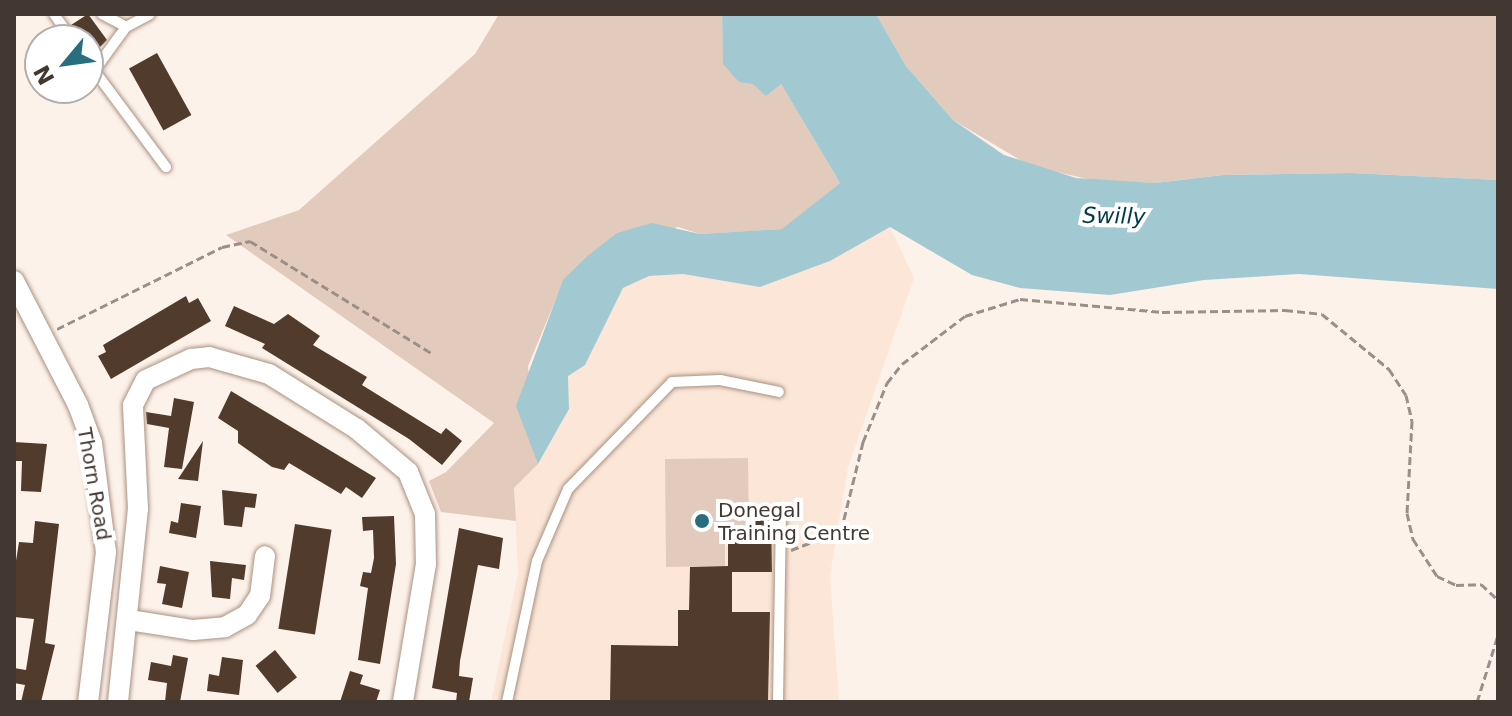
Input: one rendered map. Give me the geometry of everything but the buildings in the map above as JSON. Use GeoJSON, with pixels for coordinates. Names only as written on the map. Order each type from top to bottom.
{"type":"FeatureCollection","features":[{"type":"Feature","properties":{"kind":"street","name":"Thorn Road"},"geometry":{"type":"LineString","coordinates":[[14,281],[92,443],[106,552],[88,702]]}},
{"type":"Feature","properties":{"kind":"street"},"geometry":{"type":"LineString","coordinates":[[118,702],[129,620],[138,509],[132,425],[137,389],[146,380],[191,359],[227,358],[269,374],[391,454],[418,490],[425,514],[426,564],[403,702]]}},
{"type":"Feature","properties":{"kind":"street"},"geometry":{"type":"LineString","coordinates":[[106,552],[134,555]]}},
{"type":"Feature","properties":{"kind":"street"},"geometry":{"type":"LineString","coordinates":[[129,620],[193,630],[225,627],[247,615],[260,596],[265,556]]}},
{"type":"Feature","properties":{"kind":"lane"},"geometry":{"type":"LineString","coordinates":[[102,14],[126,27]]}},
{"type":"Feature","properties":{"kind":"lane"},"geometry":{"type":"LineString","coordinates":[[104,52],[126,27],[150,14]]}},
{"type":"Feature","properties":{"kind":"lane"},"geometry":{"type":"LineString","coordinates":[[104,84],[166,167]]}},
{"type":"Feature","properties":{"kind":"lane"},"geometry":{"type":"LineString","coordinates":[[507,702],[537,561],[568,489],[672,382],[720,380],[779,392]]}},
{"type":"Feature","properties":{"kind":"lane"},"geometry":{"type":"LineString","coordinates":[[778,702],[781,514]]}},
{"type":"Feature","properties":{"kind":"path"},"geometry":{"type":"LineString","coordinates":[[43,336],[222,247],[250,241],[433,354]]}},
{"type":"Feature","properties":{"kind":"path"},"geometry":{"type":"LineString","coordinates":[[780,553],[811,546],[841,531],[863,442],[887,383],[902,364],[965,316],[1020,299],[1162,312],[1285,310],[1322,314],[1389,369],[1406,395],[1412,421],[1407,513],[1413,539],[1437,576],[1456,585],[1481,584],[1498,600]]}},
{"type":"Feature","properties":{"kind":"path"},"geometry":{"type":"LineString","coordinates":[[1477,702],[1498,635]]}},
{"type":"Feature","properties":{"kind":"shaded area"},"geometry":{"type":"Polygon","coordinates":[[[499,14],[722,14],[723,53],[781,84],[840,183],[783,229],[700,234],[678,227],[586,257],[564,280],[528,366],[538,464],[514,488],[516,521],[441,512],[429,481],[446,472],[494,423],[226,235],[299,210],[475,54],[499,14]]]}},
{"type":"Feature","properties":{"kind":"shaded area"},"geometry":{"type":"Polygon","coordinates":[[[876,14],[1498,14],[1498,180],[1351,173],[1223,175],[1155,183],[1101,182],[1030,166],[953,120],[906,66],[876,14]]]}},
{"type":"Feature","properties":{"kind":"shaded area"},"geometry":{"type":"Polygon","coordinates":[[[890,227],[914,278],[848,467],[830,576],[839,702],[491,702],[518,574],[514,488],[538,464],[556,433],[569,409],[568,375],[585,365],[623,288],[649,276],[683,274],[761,287],[830,261],[890,227]]]}},
{"type":"Feature","properties":{"kind":"shaded area"},"geometry":{"type":"Polygon","coordinates":[[[748,458],[749,533],[725,534],[725,566],[666,567],[665,459],[748,458]]]}},
{"type":"Feature","properties":{"kind":"water","name":"Swilly"},"geometry":{"type":"Polygon","coordinates":[[[722,14],[876,14],[906,66],[953,120],[1004,155],[1076,178],[1155,183],[1223,175],[1351,173],[1498,180],[1498,289],[1299,274],[1204,280],[1110,295],[1020,288],[972,275],[890,227],[830,261],[760,287],[683,274],[649,276],[623,288],[585,365],[568,376],[569,409],[538,464],[516,406],[563,280],[586,257],[617,233],[652,223],[700,234],[782,229],[840,183],[781,84],[766,96],[753,84],[739,82],[723,64],[722,14]]]}},
{"type":"Feature","properties":{"kind":"place","name":"Donegal Training Centre"},"geometry":{"type":"Point","coordinates":[702,521]}}]}
